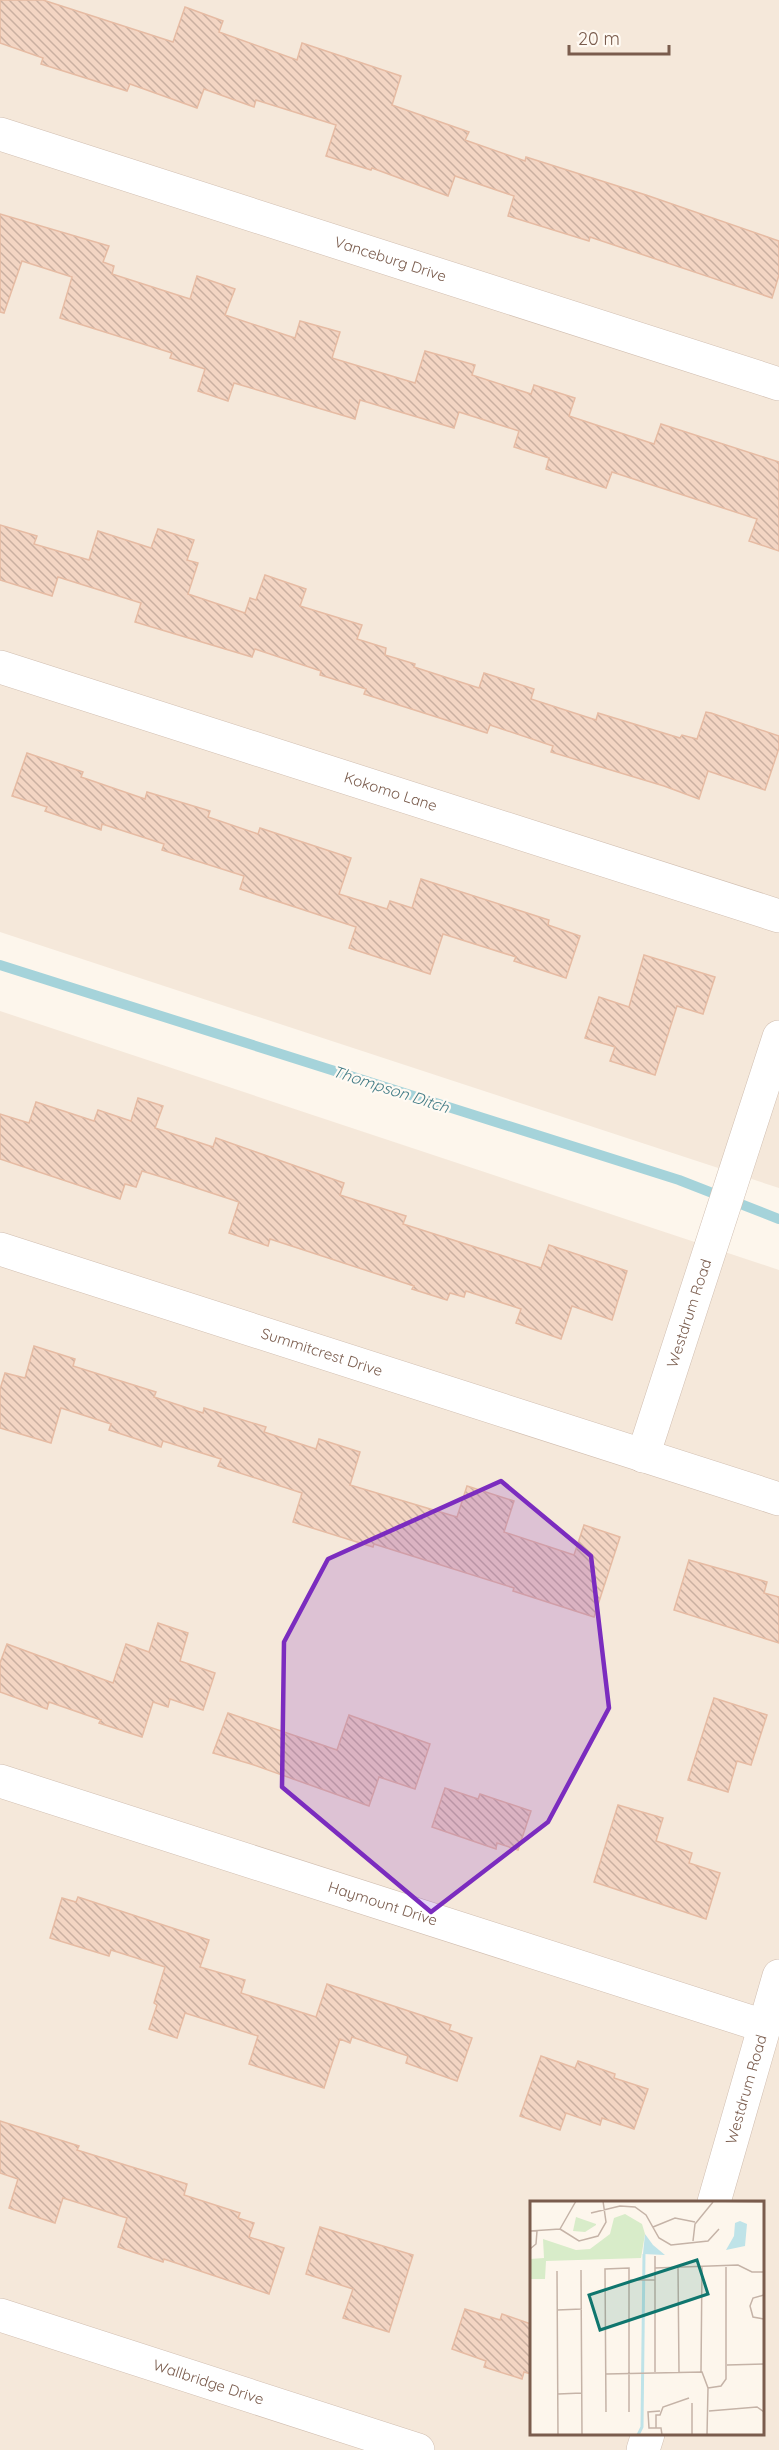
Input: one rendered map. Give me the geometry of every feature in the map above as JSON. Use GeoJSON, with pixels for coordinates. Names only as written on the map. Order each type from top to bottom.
{"type":"FeatureCollection","features":[{"type":"Feature","properties":{"kind":"street","name":"Vanceburg Drive"},"geometry":{"type":"LineString","coordinates":[[0,134],[779,384]]}},
{"type":"Feature","properties":{"kind":"street","name":"Kokomo Lane"},"geometry":{"type":"LineString","coordinates":[[0,667],[779,916]]}},
{"type":"Feature","properties":{"kind":"street","name":"Westdrum Road"},"geometry":{"type":"LineString","coordinates":[[643,1456],[779,1037]]}},
{"type":"Feature","properties":{"kind":"street","name":"Summitcrest Drive"},"geometry":{"type":"LineString","coordinates":[[0,1249],[643,1456]]}},
{"type":"Feature","properties":{"kind":"street"},"geometry":{"type":"LineString","coordinates":[[643,1456],[779,1499]]}},
{"type":"Feature","properties":{"kind":"street","name":"Haymount Drive"},"geometry":{"type":"LineString","coordinates":[[0,1781],[764,2026]]}},
{"type":"Feature","properties":{"kind":"street","name":"Westdrum Road"},"geometry":{"type":"LineString","coordinates":[[714,2201],[779,1976]]}},
{"type":"Feature","properties":{"kind":"street","name":"Wallbridge Drive"},"geometry":{"type":"LineString","coordinates":[[0,2315],[418,2450]]}},
{"type":"Feature","properties":{"kind":"street"},"geometry":{"type":"LineString","coordinates":[[644,2450],[648,2435]]}},
{"type":"Feature","properties":{"kind":"highlighted area"},"geometry":{"type":"Polygon","coordinates":[[[501,1481],[591,1556],[609,1708],[548,1822],[431,1912],[282,1787],[284,1642],[328,1559],[501,1481]]]}},
{"type":"Feature","properties":{"kind":"shaded area"},"geometry":{"type":"Polygon","coordinates":[[[0,0],[779,0],[779,1188],[0,932],[0,0]]]}},
{"type":"Feature","properties":{"kind":"shaded area"},"geometry":{"type":"Polygon","coordinates":[[[0,1011],[779,1270],[779,2450],[0,2450],[0,1011]]]}},
{"type":"Feature","properties":{"kind":"building"},"geometry":{"type":"Polygon","coordinates":[[[0,0],[43,0],[173,42],[185,7],[223,21],[219,32],[297,60],[302,43],[401,76],[392,105],[469,132],[465,140],[525,161],[526,157],[646,195],[779,241],[779,275],[772,298],[590,237],[589,241],[508,216],[514,196],[455,176],[448,196],[372,168],[371,170],[326,156],[336,125],[256,100],[254,107],[204,89],[197,108],[130,84],[127,91],[41,64],[43,58],[0,43],[0,0]]]}},
{"type":"Feature","properties":{"kind":"building"},"geometry":{"type":"Polygon","coordinates":[[[0,214],[109,246],[103,262],[114,266],[112,274],[190,299],[197,276],[235,289],[225,315],[295,338],[300,321],[340,332],[332,358],[415,383],[425,351],[475,365],[472,375],[531,394],[534,385],[575,398],[569,416],[654,444],[661,424],[779,462],[779,551],[749,541],[757,519],[612,472],[606,488],[546,469],[549,458],[514,447],[519,431],[459,412],[454,428],[360,400],[355,419],[234,383],[228,401],[198,391],[205,369],[170,358],[172,353],[60,318],[72,277],[22,261],[4,313],[0,312],[0,214]]]}},
{"type":"Feature","properties":{"kind":"building"},"geometry":{"type":"Polygon","coordinates":[[[0,525],[37,536],[34,544],[89,560],[98,531],[151,548],[158,529],[194,540],[187,560],[198,563],[188,594],[245,613],[250,598],[256,600],[265,575],[306,589],[300,606],[362,625],[357,639],[386,648],[385,655],[415,664],[414,667],[479,688],[484,673],[534,689],[531,699],[596,720],[598,713],[680,738],[682,735],[697,739],[706,712],[711,713],[779,736],[779,748],[765,790],[708,771],[699,799],[551,752],[553,746],[490,725],[487,733],[364,694],[366,689],[320,675],[321,671],[255,649],[252,657],[135,622],[141,603],[58,577],[52,596],[0,580],[0,525]]]}},
{"type":"Feature","properties":{"kind":"building"},"geometry":{"type":"Polygon","coordinates":[[[27,753],[83,772],[81,777],[145,799],[147,792],[210,811],[208,817],[258,834],[260,828],[351,858],[339,894],[387,909],[390,901],[412,908],[421,879],[549,920],[548,925],[580,936],[566,978],[514,961],[516,957],[443,934],[430,974],[349,948],[356,927],[240,889],[244,876],[162,850],[164,844],[102,824],[101,830],[45,811],[47,807],[12,796],[27,753]]]}},
{"type":"Feature","properties":{"kind":"building"},"geometry":{"type":"Polygon","coordinates":[[[644,955],[715,977],[703,1014],[677,1006],[655,1075],[610,1061],[615,1047],[585,1038],[599,997],[629,1007],[644,955]]]}},
{"type":"Feature","properties":{"kind":"building"},"geometry":{"type":"Polygon","coordinates":[[[138,1098],[163,1106],[155,1128],[213,1147],[216,1138],[344,1183],[340,1195],[406,1216],[403,1224],[541,1268],[549,1245],[627,1271],[612,1320],[572,1306],[561,1339],[516,1323],[521,1309],[466,1291],[464,1297],[450,1293],[447,1300],[412,1289],[414,1286],[270,1239],[268,1246],[229,1233],[239,1202],[175,1181],[142,1171],[136,1187],[125,1184],[120,1199],[0,1159],[0,1114],[29,1123],[36,1102],[94,1121],[98,1110],[131,1121],[138,1098]]]}},
{"type":"Feature","properties":{"kind":"building"},"geometry":{"type":"Polygon","coordinates":[[[34,1346],[75,1359],[73,1366],[156,1392],[154,1397],[203,1413],[204,1408],[266,1427],[264,1432],[316,1449],[319,1439],[360,1452],[350,1485],[457,1517],[467,1486],[514,1501],[504,1532],[574,1555],[584,1525],[620,1537],[594,1617],[513,1591],[514,1588],[374,1544],[373,1547],[293,1522],[302,1493],[218,1466],[221,1459],[163,1441],[161,1447],[109,1430],[111,1424],[61,1408],[51,1443],[0,1428],[0,1389],[5,1373],[25,1378],[34,1346]]]}},
{"type":"Feature","properties":{"kind":"building"},"geometry":{"type":"Polygon","coordinates":[[[689,1560],[767,1582],[764,1593],[779,1597],[779,1643],[674,1610],[689,1560]]]}},
{"type":"Feature","properties":{"kind":"building"},"geometry":{"type":"Polygon","coordinates":[[[158,1623],[188,1633],[180,1661],[215,1673],[203,1710],[170,1699],[168,1707],[153,1702],[142,1737],[99,1723],[101,1720],[49,1702],[47,1709],[0,1692],[0,1663],[7,1644],[113,1683],[126,1644],[149,1652],[158,1623]]]}},
{"type":"Feature","properties":{"kind":"building"},"geometry":{"type":"Polygon","coordinates":[[[714,1698],[767,1715],[751,1765],[737,1761],[728,1792],[688,1780],[714,1698]]]}},
{"type":"Feature","properties":{"kind":"building"},"geometry":{"type":"Polygon","coordinates":[[[228,1713],[337,1750],[349,1715],[430,1744],[415,1789],[379,1777],[369,1806],[251,1764],[213,1753],[228,1713]]]}},
{"type":"Feature","properties":{"kind":"building"},"geometry":{"type":"Polygon","coordinates":[[[445,1788],[478,1799],[480,1794],[531,1811],[518,1850],[497,1843],[496,1849],[432,1827],[445,1788]]]}},
{"type":"Feature","properties":{"kind":"building"},"geometry":{"type":"Polygon","coordinates":[[[618,1805],[663,1818],[656,1841],[692,1853],[689,1863],[720,1873],[706,1919],[594,1882],[618,1805]]]}},
{"type":"Feature","properties":{"kind":"building"},"geometry":{"type":"Polygon","coordinates":[[[78,1897],[209,1940],[200,1967],[245,1980],[241,1993],[316,2017],[327,1984],[451,2025],[449,2030],[472,2038],[457,2081],[406,2063],[408,2056],[352,2037],[350,2043],[340,2039],[324,2088],[249,2064],[258,2036],[185,2013],[177,2038],[149,2029],[165,1967],[111,1950],[109,1956],[50,1938],[62,1898],[76,1902],[78,1897]]]}},
{"type":"Feature","properties":{"kind":"building"},"geometry":{"type":"Polygon","coordinates":[[[541,2056],[575,2068],[578,2061],[615,2074],[614,2078],[648,2089],[634,2129],[602,2118],[600,2125],[566,2113],[560,2130],[520,2116],[541,2056]]]}},
{"type":"Feature","properties":{"kind":"building"},"geometry":{"type":"Polygon","coordinates":[[[0,2121],[79,2146],[77,2150],[187,2184],[184,2195],[240,2213],[238,2218],[254,2223],[249,2237],[284,2248],[269,2294],[164,2259],[163,2262],[118,2247],[127,2218],[63,2198],[55,2223],[9,2208],[18,2179],[0,2173],[0,2121]]]}},
{"type":"Feature","properties":{"kind":"building"},"geometry":{"type":"Polygon","coordinates":[[[320,2227],[413,2255],[389,2332],[343,2318],[353,2289],[306,2274],[320,2227]]]}},
{"type":"Feature","properties":{"kind":"building"},"geometry":{"type":"Polygon","coordinates":[[[465,2309],[500,2320],[502,2314],[530,2324],[530,2374],[524,2372],[522,2379],[484,2367],[486,2361],[452,2349],[465,2309]]]}},
{"type":"Feature","properties":{"kind":"waterway","name":"Thompson Ditch"},"geometry":{"type":"LineString","coordinates":[[0,965],[679,1180],[779,1219]]}}]}
